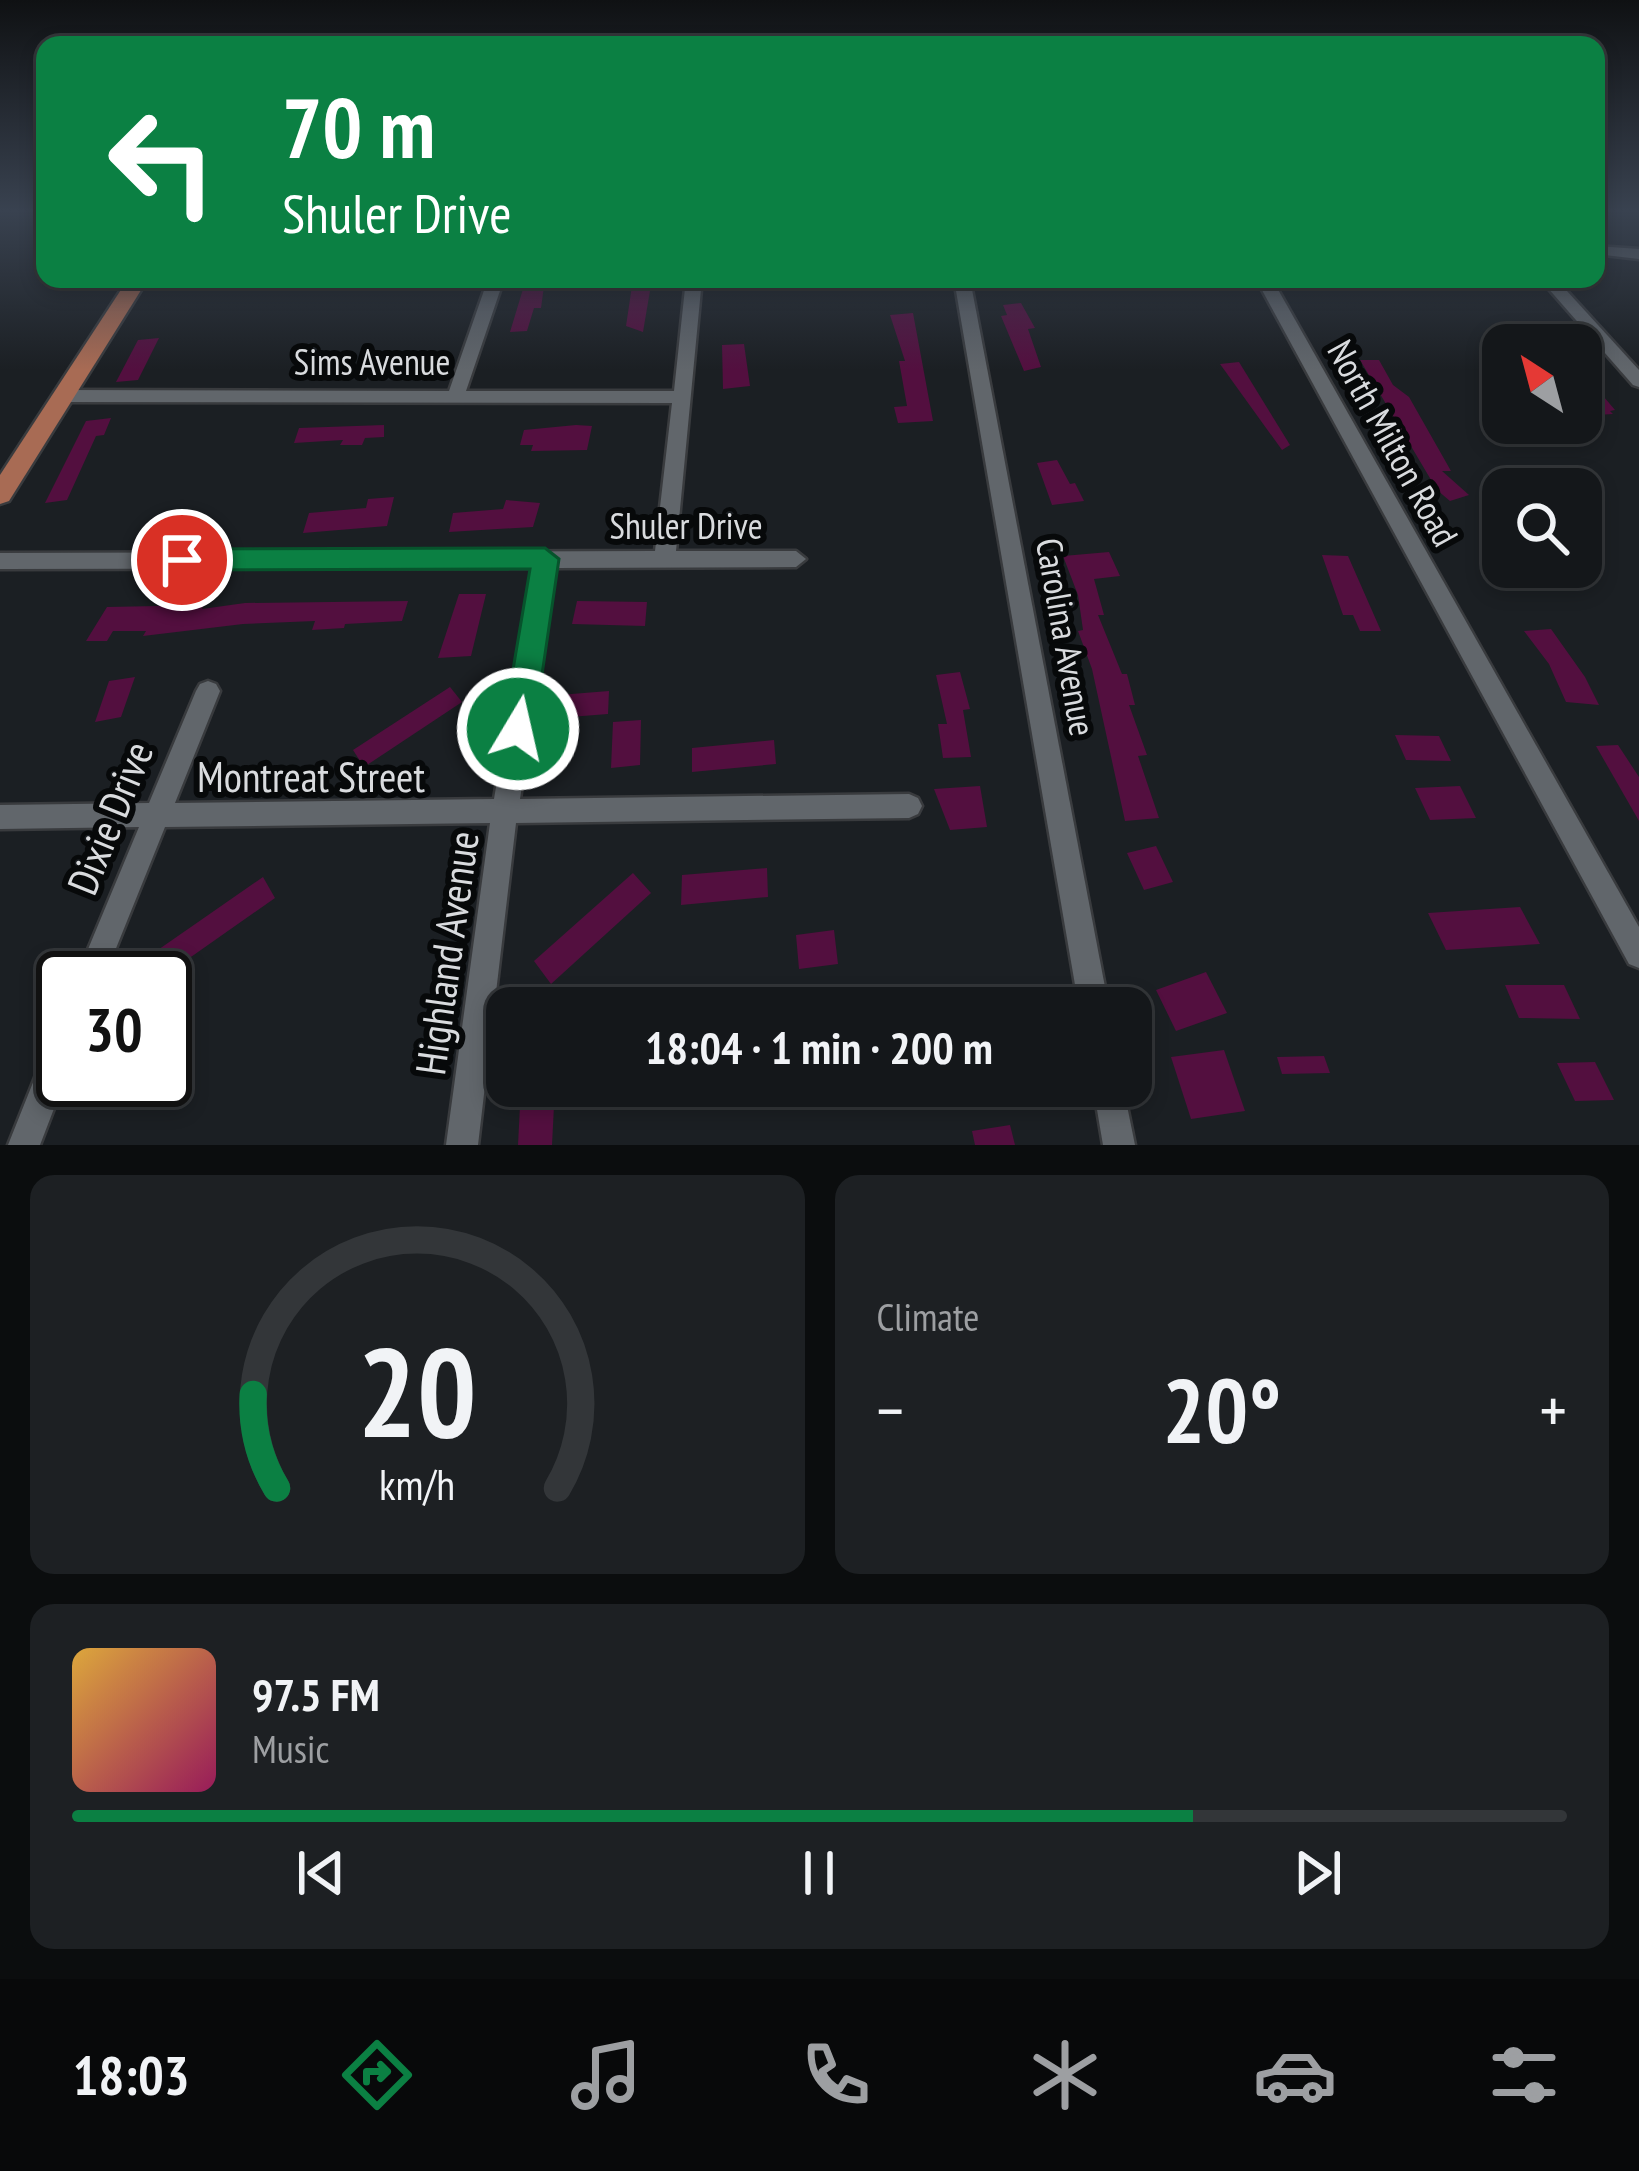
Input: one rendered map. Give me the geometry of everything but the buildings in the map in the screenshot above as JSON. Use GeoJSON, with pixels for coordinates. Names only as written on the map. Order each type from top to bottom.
{"type":"FeatureCollection","features":[{"type":"Feature","properties":{"kind":"main road"},"geometry":{"type":"LineString","coordinates":[[3,486],[132,288]]}},
{"type":"Feature","properties":{"kind":"street"},"geometry":{"type":"LineString","coordinates":[[456,395],[493,288]]}},
{"type":"Feature","properties":{"kind":"street"},"geometry":{"type":"LineString","coordinates":[[665,559],[693,288]]}},
{"type":"Feature","properties":{"kind":"street","name":"Carolina Avenue"},"geometry":{"type":"LineString","coordinates":[[964,288],[1090,987]]}},
{"type":"Feature","properties":{"kind":"street","name":"North Milton Road"},"geometry":{"type":"LineString","coordinates":[[1269,288],[1639,954]]}},
{"type":"Feature","properties":{"kind":"street"},"geometry":{"type":"LineString","coordinates":[[1556,288],[1639,381]]}},
{"type":"Feature","properties":{"kind":"street","name":"Sims Avenue"},"geometry":{"type":"LineString","coordinates":[[63,397],[681,397]]}},
{"type":"Feature","properties":{"kind":"street","name":"Highland Avenue"},"geometry":{"type":"LineString","coordinates":[[461,1145],[545,559]]}},
{"type":"Feature","properties":{"kind":"street","name":"Shuler Drive"},"geometry":{"type":"LineString","coordinates":[[0,561],[796,559]]}},
{"type":"Feature","properties":{"kind":"street","name":"Dixie Drive"},"geometry":{"type":"LineString","coordinates":[[101,951],[208,691]]}},
{"type":"Feature","properties":{"kind":"street","name":"Montreat Street"},"geometry":{"type":"LineString","coordinates":[[0,817],[909,806]]}},
{"type":"Feature","properties":{"kind":"street"},"geometry":{"type":"LineString","coordinates":[[24,1145],[39,1107]]}},
{"type":"Feature","properties":{"kind":"street"},"geometry":{"type":"LineString","coordinates":[[1112,1107],[1119,1145]]}},
{"type":"Feature","properties":{"kind":"route"},"geometry":{"type":"LineString","coordinates":[[182,560],[545,559],[518,729]]}}]}
